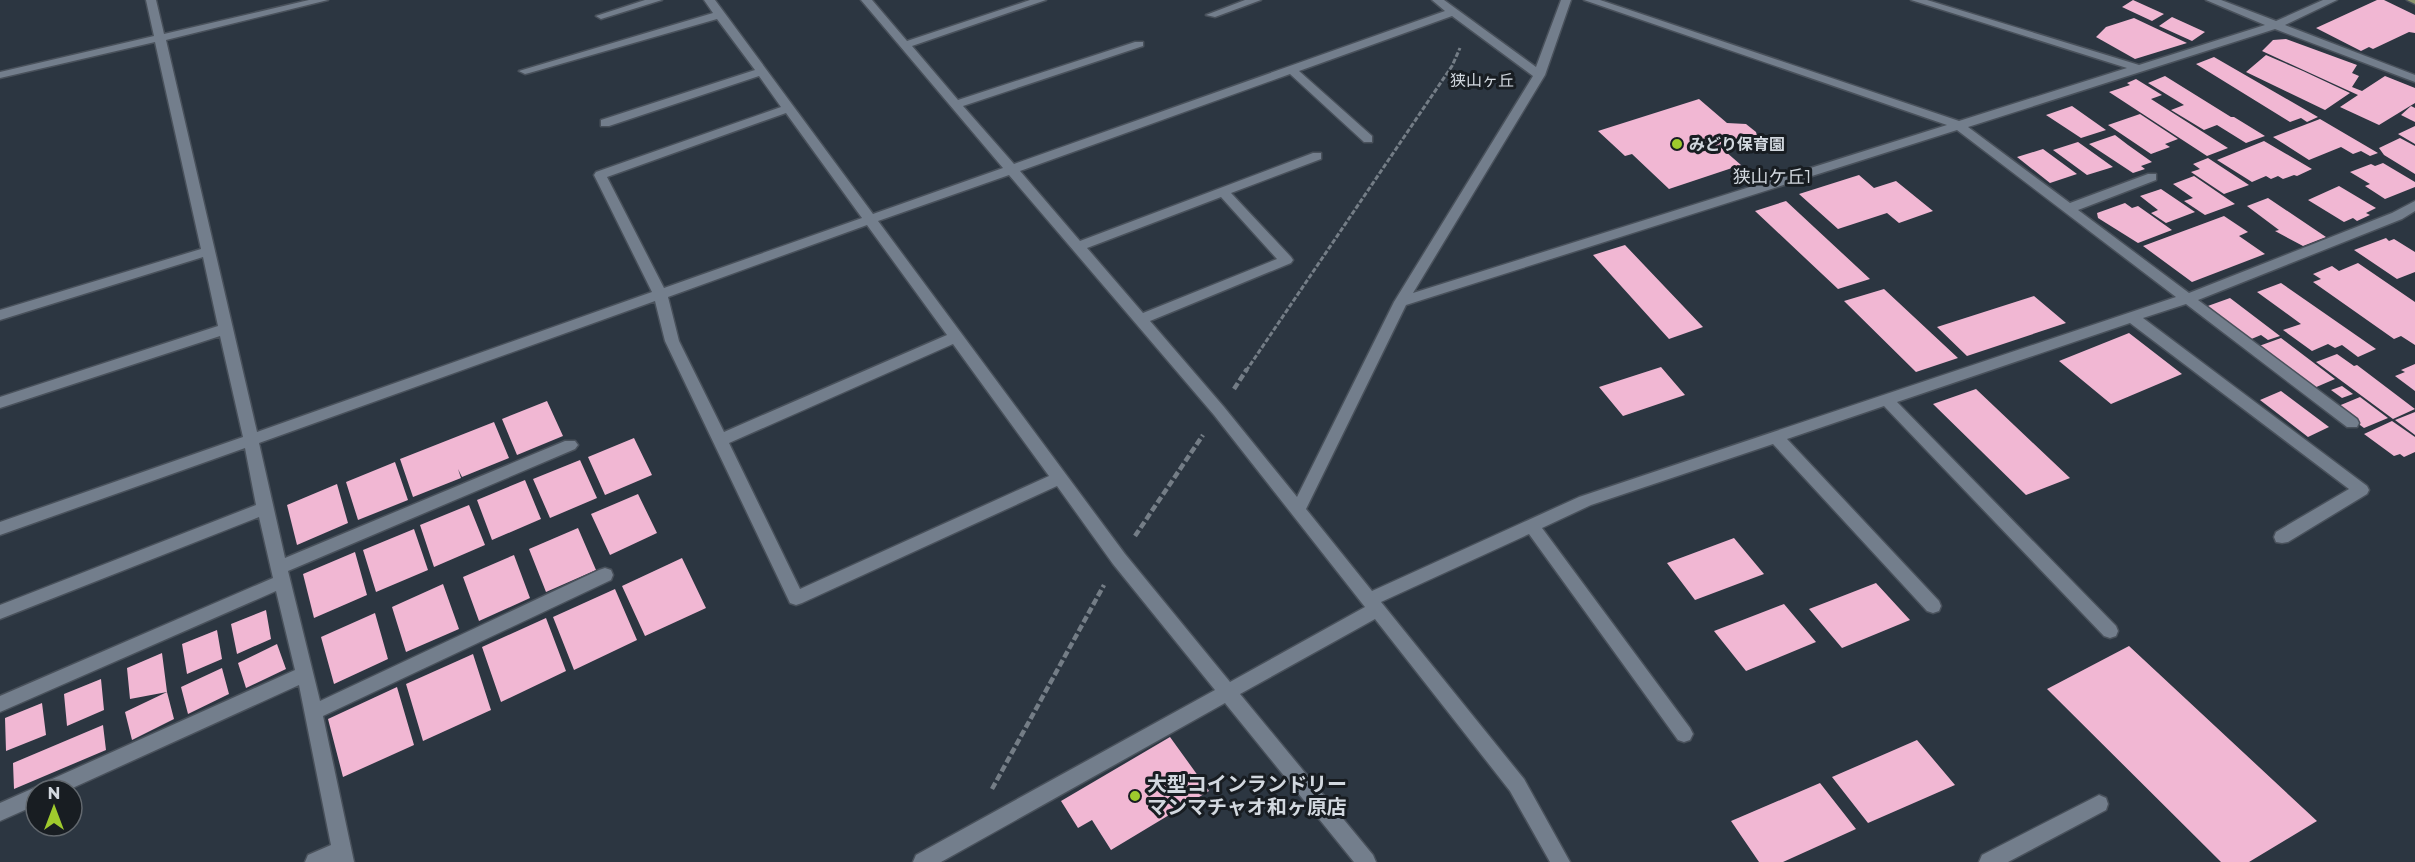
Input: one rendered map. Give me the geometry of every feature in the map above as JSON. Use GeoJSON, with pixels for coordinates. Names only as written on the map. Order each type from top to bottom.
{"type":"FeatureCollection","features":[{"type":"Feature","properties":{"kind":"street"},"geometry":{"type":"LineString","coordinates":[[151,0],[251,439],[263,509],[282,574],[314,712],[342,856],[315,862]]}},
{"type":"Feature","properties":{"kind":"street"},"geometry":{"type":"LineString","coordinates":[[0,75],[298,3],[323,0]]}},
{"type":"Feature","properties":{"kind":"street"},"geometry":{"type":"LineString","coordinates":[[601,16],[657,0]]}},
{"type":"Feature","properties":{"kind":"street"},"geometry":{"type":"LineString","coordinates":[[709,0],[1119,559],[1366,862]]}},
{"type":"Feature","properties":{"kind":"street"},"geometry":{"type":"LineString","coordinates":[[866,0],[1141,319],[1298,510],[1517,785],[1560,862]]}},
{"type":"Feature","properties":{"kind":"street"},"geometry":{"type":"LineString","coordinates":[[905,45],[1041,0]]}},
{"type":"Feature","properties":{"kind":"street"},"geometry":{"type":"LineString","coordinates":[[1211,15],[1256,0]]}},
{"type":"Feature","properties":{"kind":"street"},"geometry":{"type":"LineString","coordinates":[[1437,0],[1539,75]]}},
{"type":"Feature","properties":{"kind":"street"},"geometry":{"type":"LineString","coordinates":[[1298,510],[1401,302],[1539,75],[1566,0]]}},
{"type":"Feature","properties":{"kind":"street"},"geometry":{"type":"LineString","coordinates":[[1589,0],[1959,125],[2352,423]]}},
{"type":"Feature","properties":{"kind":"street"},"geometry":{"type":"LineString","coordinates":[[1916,0],[2138,68]]}},
{"type":"Feature","properties":{"kind":"street"},"geometry":{"type":"LineString","coordinates":[[2211,0],[2415,79]]}},
{"type":"Feature","properties":{"kind":"street"},"geometry":{"type":"LineString","coordinates":[[1401,302],[2276,26],[2332,0]]}},
{"type":"Feature","properties":{"kind":"street"},"geometry":{"type":"LineString","coordinates":[[0,529],[1453,12]]}},
{"type":"Feature","properties":{"kind":"street"},"geometry":{"type":"LineString","coordinates":[[525,71],[719,15]]}},
{"type":"Feature","properties":{"kind":"street"},"geometry":{"type":"LineString","coordinates":[[957,104],[1139,44]]}},
{"type":"Feature","properties":{"kind":"street"},"geometry":{"type":"LineString","coordinates":[[1292,70],[1368,139]]}},
{"type":"Feature","properties":{"kind":"street"},"geometry":{"type":"LineString","coordinates":[[604,123],[761,72]]}},
{"type":"Feature","properties":{"kind":"street"},"geometry":{"type":"LineString","coordinates":[[788,108],[600,175],[660,293],[672,341],[796,598],[1059,478]]}},
{"type":"Feature","properties":{"kind":"street"},"geometry":{"type":"LineString","coordinates":[[1078,246],[1317,156]]}},
{"type":"Feature","properties":{"kind":"street"},"geometry":{"type":"LineString","coordinates":[[2070,208],[2152,177]]}},
{"type":"Feature","properties":{"kind":"street"},"geometry":{"type":"LineString","coordinates":[[1141,319],[1286,260],[1223,192]]}},
{"type":"Feature","properties":{"kind":"street"},"geometry":{"type":"LineString","coordinates":[[923,862],[1226,692],[1373,604],[1531,525],[1585,501],[2133,318],[2397,216],[2415,205]]}},
{"type":"Feature","properties":{"kind":"street"},"geometry":{"type":"LineString","coordinates":[[0,315],[208,251]]}},
{"type":"Feature","properties":{"kind":"street"},"geometry":{"type":"LineString","coordinates":[[2133,318],[2361,490],[2282,537]]}},
{"type":"Feature","properties":{"kind":"street"},"geometry":{"type":"LineString","coordinates":[[0,403],[226,329]]}},
{"type":"Feature","properties":{"kind":"street"},"geometry":{"type":"LineString","coordinates":[[721,440],[956,337]]}},
{"type":"Feature","properties":{"kind":"street"},"geometry":{"type":"LineString","coordinates":[[1887,400],[2110,631]]}},
{"type":"Feature","properties":{"kind":"street"},"geometry":{"type":"LineString","coordinates":[[1776,437],[1933,606]]}},
{"type":"Feature","properties":{"kind":"street"},"geometry":{"type":"LineString","coordinates":[[0,704],[570,445]]}},
{"type":"Feature","properties":{"kind":"street"},"geometry":{"type":"LineString","coordinates":[[0,612],[263,509]]}},
{"type":"Feature","properties":{"kind":"street"},"geometry":{"type":"LineString","coordinates":[[1531,525],[1683,734]]}},
{"type":"Feature","properties":{"kind":"street"},"geometry":{"type":"LineString","coordinates":[[314,712],[604,575]]}},
{"type":"Feature","properties":{"kind":"street"},"geometry":{"type":"LineString","coordinates":[[75,778],[305,674]]}},
{"type":"Feature","properties":{"kind":"street"},"geometry":{"type":"LineString","coordinates":[[0,812],[24,801]]}},
{"type":"Feature","properties":{"kind":"street"},"geometry":{"type":"LineString","coordinates":[[1989,862],[2099,804]]}},
{"type":"Feature","properties":{"kind":"building"},"geometry":{"type":"Polygon","coordinates":[[[2133,0],[2164,14],[2152,21],[2122,7],[2133,0]]]}},
{"type":"Feature","properties":{"kind":"building"},"geometry":{"type":"Polygon","coordinates":[[[2377,0],[2384,0],[2415,15],[2415,33],[2409,32],[2373,49],[2369,47],[2361,51],[2316,28],[2377,0]]]}},
{"type":"Feature","properties":{"kind":"building"},"geometry":{"type":"Polygon","coordinates":[[[2172,17],[2205,32],[2192,41],[2159,26],[2172,17]]]}},
{"type":"Feature","properties":{"kind":"building"},"geometry":{"type":"Polygon","coordinates":[[[2134,18],[2187,43],[2135,59],[2096,37],[2106,27],[2134,18]]]}},
{"type":"Feature","properties":{"kind":"building"},"geometry":{"type":"Polygon","coordinates":[[[2286,39],[2357,65],[2352,73],[2359,76],[2352,87],[2362,91],[2385,76],[2415,88],[2415,103],[2379,125],[2340,107],[2358,95],[2262,51],[2273,40],[2286,39]]]}},
{"type":"Feature","properties":{"kind":"building"},"geometry":{"type":"Polygon","coordinates":[[[2266,55],[2350,93],[2325,110],[2246,72],[2266,55]]]}},
{"type":"Feature","properties":{"kind":"building"},"geometry":{"type":"Polygon","coordinates":[[[2214,57],[2318,117],[2307,122],[2301,118],[2290,122],[2196,64],[2214,57]]]}},
{"type":"Feature","properties":{"kind":"building"},"geometry":{"type":"Polygon","coordinates":[[[2165,76],[2265,136],[2246,143],[2217,125],[2204,130],[2171,110],[2184,105],[2148,83],[2165,76]]]}},
{"type":"Feature","properties":{"kind":"building"},"geometry":{"type":"Polygon","coordinates":[[[2136,79],[2162,95],[2151,99],[2228,148],[2207,156],[2109,92],[2130,85],[2127,83],[2136,79]]]}},
{"type":"Feature","properties":{"kind":"building"},"geometry":{"type":"Polygon","coordinates":[[[1699,99],[1727,123],[1746,124],[1756,132],[1758,140],[1751,146],[1739,147],[1726,143],[1718,145],[1741,165],[1669,189],[1632,154],[1625,156],[1598,131],[1699,99]]]}},
{"type":"Feature","properties":{"kind":"building"},"geometry":{"type":"Polygon","coordinates":[[[2072,106],[2106,130],[2081,138],[2046,115],[2072,106]]]}},
{"type":"Feature","properties":{"kind":"building"},"geometry":{"type":"Polygon","coordinates":[[[2411,106],[2415,108],[2415,122],[2401,115],[2411,106]]]}},
{"type":"Feature","properties":{"kind":"building"},"geometry":{"type":"Polygon","coordinates":[[[2140,114],[2178,139],[2165,144],[2170,147],[2151,154],[2108,125],[2140,114]]]}},
{"type":"Feature","properties":{"kind":"building"},"geometry":{"type":"Polygon","coordinates":[[[2320,119],[2378,153],[2370,156],[2361,151],[2353,154],[2341,147],[2309,160],[2273,137],[2320,119]]]}},
{"type":"Feature","properties":{"kind":"building"},"geometry":{"type":"Polygon","coordinates":[[[2415,126],[2415,144],[2398,134],[2415,126]]]}},
{"type":"Feature","properties":{"kind":"building"},"geometry":{"type":"Polygon","coordinates":[[[2115,135],[2152,162],[2141,166],[2145,169],[2133,173],[2089,144],[2115,135]]]}},
{"type":"Feature","properties":{"kind":"building"},"geometry":{"type":"Polygon","coordinates":[[[2400,138],[2415,146],[2415,174],[2384,155],[2379,148],[2400,138]]]}},
{"type":"Feature","properties":{"kind":"building"},"geometry":{"type":"Polygon","coordinates":[[[2264,141],[2312,169],[2297,176],[2283,179],[2278,176],[2271,179],[2266,176],[2252,182],[2217,160],[2264,141]]]}},
{"type":"Feature","properties":{"kind":"building"},"geometry":{"type":"Polygon","coordinates":[[[2078,142],[2113,167],[2087,175],[2053,150],[2078,142]]]}},
{"type":"Feature","properties":{"kind":"building"},"geometry":{"type":"Polygon","coordinates":[[[2043,149],[2077,174],[2050,183],[2017,157],[2043,149]]]}},
{"type":"Feature","properties":{"kind":"building"},"geometry":{"type":"Polygon","coordinates":[[[2208,158],[2249,185],[2224,194],[2191,172],[2200,169],[2193,164],[2208,158]]]}},
{"type":"Feature","properties":{"kind":"building"},"geometry":{"type":"Polygon","coordinates":[[[2383,163],[2415,182],[2415,187],[2385,199],[2365,186],[2370,184],[2350,172],[2371,164],[2375,166],[2383,163]]]}},
{"type":"Feature","properties":{"kind":"building"},"geometry":{"type":"Polygon","coordinates":[[[1859,175],[1874,188],[1896,181],[1933,211],[1899,223],[1887,213],[1838,229],[1799,194],[1859,175]]]}},
{"type":"Feature","properties":{"kind":"building"},"geometry":{"type":"Polygon","coordinates":[[[2194,176],[2235,204],[2205,215],[2184,201],[2193,198],[2173,184],[2194,176]]]}},
{"type":"Feature","properties":{"kind":"building"},"geometry":{"type":"Polygon","coordinates":[[[2339,186],[2376,208],[2366,213],[2370,215],[2357,221],[2353,218],[2344,222],[2308,200],[2339,186]]]}},
{"type":"Feature","properties":{"kind":"building"},"geometry":{"type":"Polygon","coordinates":[[[2161,189],[2195,212],[2166,223],[2151,213],[2158,210],[2140,196],[2161,189]]]}},
{"type":"Feature","properties":{"kind":"building"},"geometry":{"type":"Polygon","coordinates":[[[2268,198],[2326,237],[2303,246],[2275,231],[2279,230],[2247,206],[2268,198]]]}},
{"type":"Feature","properties":{"kind":"building"},"geometry":{"type":"Polygon","coordinates":[[[1786,201],[1870,279],[1838,289],[1755,211],[1786,201]]]}},
{"type":"Feature","properties":{"kind":"building"},"geometry":{"type":"Polygon","coordinates":[[[2125,203],[2132,208],[2138,206],[2172,230],[2138,243],[2098,218],[2097,213],[2125,203]]]}},
{"type":"Feature","properties":{"kind":"building"},"geometry":{"type":"Polygon","coordinates":[[[2224,216],[2248,232],[2239,236],[2265,254],[2192,282],[2143,246],[2224,216]]]}},
{"type":"Feature","properties":{"kind":"building"},"geometry":{"type":"Polygon","coordinates":[[[2386,238],[2389,241],[2394,239],[2415,252],[2415,272],[2397,279],[2354,250],[2386,238]]]}},
{"type":"Feature","properties":{"kind":"building"},"geometry":{"type":"Polygon","coordinates":[[[1625,245],[1703,327],[1669,339],[1593,255],[1625,245]]]}},
{"type":"Feature","properties":{"kind":"building"},"geometry":{"type":"Polygon","coordinates":[[[2358,263],[2415,302],[2415,345],[2401,336],[2394,339],[2313,282],[2321,279],[2313,274],[2332,266],[2339,271],[2358,263]]]}},
{"type":"Feature","properties":{"kind":"building"},"geometry":{"type":"Polygon","coordinates":[[[2281,283],[2376,349],[2358,357],[2342,345],[2335,348],[2328,344],[2312,351],[2283,330],[2301,324],[2257,292],[2281,283]]]}},
{"type":"Feature","properties":{"kind":"building"},"geometry":{"type":"Polygon","coordinates":[[[1884,289],[1958,358],[1916,372],[1844,301],[1884,289]]]}},
{"type":"Feature","properties":{"kind":"building"},"geometry":{"type":"Polygon","coordinates":[[[2034,296],[2066,323],[1967,356],[1937,327],[2034,296]]]}},
{"type":"Feature","properties":{"kind":"building"},"geometry":{"type":"Polygon","coordinates":[[[2230,298],[2280,336],[2268,340],[2261,335],[2249,340],[2205,307],[2230,298]]]}},
{"type":"Feature","properties":{"kind":"building"},"geometry":{"type":"Polygon","coordinates":[[[2129,333],[2182,374],[2111,404],[2059,361],[2129,333]]]}},
{"type":"Feature","properties":{"kind":"building"},"geometry":{"type":"Polygon","coordinates":[[[2281,338],[2335,379],[2314,388],[2259,346],[2281,338]]]}},
{"type":"Feature","properties":{"kind":"building"},"geometry":{"type":"Polygon","coordinates":[[[2337,354],[2354,366],[2357,365],[2415,409],[2393,419],[2316,362],[2337,354]]]}},
{"type":"Feature","properties":{"kind":"building"},"geometry":{"type":"Polygon","coordinates":[[[2415,364],[2415,391],[2395,376],[2405,372],[2401,370],[2415,364]]]}},
{"type":"Feature","properties":{"kind":"building"},"geometry":{"type":"Polygon","coordinates":[[[1661,367],[1685,395],[1623,416],[1599,387],[1661,367]]]}},
{"type":"Feature","properties":{"kind":"building"},"geometry":{"type":"Polygon","coordinates":[[[2342,386],[2353,394],[2342,398],[2331,390],[2342,386]]]}},
{"type":"Feature","properties":{"kind":"building"},"geometry":{"type":"Polygon","coordinates":[[[1976,389],[2070,478],[2026,495],[1933,404],[1976,389]]]}},
{"type":"Feature","properties":{"kind":"building"},"geometry":{"type":"Polygon","coordinates":[[[2281,391],[2329,427],[2308,437],[2260,400],[2281,391]]]}},
{"type":"Feature","properties":{"kind":"building"},"geometry":{"type":"Polygon","coordinates":[[[2360,397],[2388,418],[2364,428],[2336,407],[2360,397]]]}},
{"type":"Feature","properties":{"kind":"building"},"geometry":{"type":"Polygon","coordinates":[[[547,401],[563,436],[517,455],[502,419],[547,401]]]}},
{"type":"Feature","properties":{"kind":"building"},"geometry":{"type":"Polygon","coordinates":[[[2415,412],[2415,435],[2395,420],[2415,412]]]}},
{"type":"Feature","properties":{"kind":"building"},"geometry":{"type":"Polygon","coordinates":[[[2392,421],[2415,437],[2415,452],[2404,457],[2400,454],[2394,456],[2364,434],[2392,421]]]}},
{"type":"Feature","properties":{"kind":"building"},"geometry":{"type":"Polygon","coordinates":[[[494,422],[509,458],[462,477],[458,469],[461,478],[413,497],[400,459],[494,422]]]}},
{"type":"Feature","properties":{"kind":"building"},"geometry":{"type":"Polygon","coordinates":[[[634,438],[652,475],[605,495],[588,457],[634,438]]]}},
{"type":"Feature","properties":{"kind":"building"},"geometry":{"type":"Polygon","coordinates":[[[580,460],[597,498],[550,518],[533,479],[580,460]]]}},
{"type":"Feature","properties":{"kind":"building"},"geometry":{"type":"Polygon","coordinates":[[[395,462],[408,500],[358,520],[346,482],[395,462]]]}},
{"type":"Feature","properties":{"kind":"building"},"geometry":{"type":"Polygon","coordinates":[[[525,480],[541,519],[492,540],[477,500],[525,480]]]}},
{"type":"Feature","properties":{"kind":"building"},"geometry":{"type":"Polygon","coordinates":[[[337,484],[348,523],[297,545],[287,505],[337,484]]]}},
{"type":"Feature","properties":{"kind":"building"},"geometry":{"type":"Polygon","coordinates":[[[638,494],[657,533],[610,555],[591,514],[638,494]]]}},
{"type":"Feature","properties":{"kind":"building"},"geometry":{"type":"Polygon","coordinates":[[[469,505],[485,545],[434,567],[420,525],[469,505]]]}},
{"type":"Feature","properties":{"kind":"building"},"geometry":{"type":"Polygon","coordinates":[[[578,528],[596,570],[546,592],[529,549],[578,528]]]}},
{"type":"Feature","properties":{"kind":"building"},"geometry":{"type":"Polygon","coordinates":[[[414,529],[428,570],[376,592],[363,550],[414,529]]]}},
{"type":"Feature","properties":{"kind":"building"},"geometry":{"type":"Polygon","coordinates":[[[1734,538],[1764,574],[1695,600],[1667,563],[1734,538]]]}},
{"type":"Feature","properties":{"kind":"building"},"geometry":{"type":"Polygon","coordinates":[[[355,552],[367,595],[314,618],[303,574],[355,552]]]}},
{"type":"Feature","properties":{"kind":"building"},"geometry":{"type":"Polygon","coordinates":[[[514,555],[530,598],[479,621],[463,577],[514,555]]]}},
{"type":"Feature","properties":{"kind":"building"},"geometry":{"type":"Polygon","coordinates":[[[682,558],[706,608],[645,636],[622,586],[682,558]]]}},
{"type":"Feature","properties":{"kind":"building"},"geometry":{"type":"Polygon","coordinates":[[[1876,583],[1910,620],[1842,648],[1809,609],[1876,583]]]}},
{"type":"Feature","properties":{"kind":"building"},"geometry":{"type":"Polygon","coordinates":[[[443,584],[459,629],[406,652],[392,607],[443,584]]]}},
{"type":"Feature","properties":{"kind":"building"},"geometry":{"type":"Polygon","coordinates":[[[615,589],[637,640],[574,670],[553,617],[615,589]]]}},
{"type":"Feature","properties":{"kind":"building"},"geometry":{"type":"Polygon","coordinates":[[[1784,604],[1816,642],[1746,671],[1714,631],[1784,604]]]}},
{"type":"Feature","properties":{"kind":"building"},"geometry":{"type":"Polygon","coordinates":[[[266,610],[271,639],[237,654],[231,624],[266,610]]]}},
{"type":"Feature","properties":{"kind":"building"},"geometry":{"type":"Polygon","coordinates":[[[375,613],[388,659],[334,684],[321,637],[375,613]]]}},
{"type":"Feature","properties":{"kind":"building"},"geometry":{"type":"Polygon","coordinates":[[[546,618],[566,671],[501,702],[482,647],[546,618]]]}},
{"type":"Feature","properties":{"kind":"building"},"geometry":{"type":"Polygon","coordinates":[[[217,630],[222,659],[187,674],[182,644],[217,630]]]}},
{"type":"Feature","properties":{"kind":"building"},"geometry":{"type":"Polygon","coordinates":[[[277,644],[286,669],[246,688],[238,663],[277,644]]]}},
{"type":"Feature","properties":{"kind":"building"},"geometry":{"type":"Polygon","coordinates":[[[2129,646],[2317,821],[2249,862],[2221,862],[2047,689],[2129,646]]]}},
{"type":"Feature","properties":{"kind":"building"},"geometry":{"type":"Polygon","coordinates":[[[162,653],[167,692],[130,699],[127,668],[162,653]]]}},
{"type":"Feature","properties":{"kind":"building"},"geometry":{"type":"Polygon","coordinates":[[[473,654],[491,710],[423,741],[406,684],[473,654]]]}},
{"type":"Feature","properties":{"kind":"building"},"geometry":{"type":"Polygon","coordinates":[[[222,668],[229,694],[188,714],[181,687],[222,668]]]}},
{"type":"Feature","properties":{"kind":"building"},"geometry":{"type":"Polygon","coordinates":[[[101,679],[104,710],[67,726],[64,694],[101,679]]]}},
{"type":"Feature","properties":{"kind":"building"},"geometry":{"type":"Polygon","coordinates":[[[397,687],[414,745],[343,777],[328,719],[397,687]]]}},
{"type":"Feature","properties":{"kind":"building"},"geometry":{"type":"Polygon","coordinates":[[[167,692],[174,719],[132,740],[125,712],[167,692]]]}},
{"type":"Feature","properties":{"kind":"building"},"geometry":{"type":"Polygon","coordinates":[[[42,703],[46,735],[6,751],[5,718],[42,703]]]}},
{"type":"Feature","properties":{"kind":"building"},"geometry":{"type":"Polygon","coordinates":[[[103,725],[106,750],[40,778],[24,778],[24,785],[14,789],[13,763],[103,725]]]}},
{"type":"Feature","properties":{"kind":"building","name":"大型コインランドリー マンマチャオ和ヶ原店"},"geometry":{"type":"Polygon","coordinates":[[[1170,737],[1209,791],[1111,850],[1092,820],[1078,828],[1061,801],[1170,737]]]}},
{"type":"Feature","properties":{"kind":"building"},"geometry":{"type":"Polygon","coordinates":[[[1917,740],[1955,785],[1868,823],[1832,777],[1917,740]]]}},
{"type":"Feature","properties":{"kind":"building"},"geometry":{"type":"Polygon","coordinates":[[[1820,783],[1856,829],[1783,862],[1759,862],[1731,821],[1820,783]]]}},
{"type":"Feature","properties":{"kind":"place","name":"みどり保育園"},"geometry":{"type":"Point","coordinates":[1677,144]}},
{"type":"Feature","properties":{"kind":"place","name":"大型コインランドリー マンマチャオ和ヶ原店"},"geometry":{"type":"Point","coordinates":[1135,796]}},
{"type":"Feature","properties":{"kind":"district","name":"狭山ヶ丘"},"geometry":{"type":"Point","coordinates":[1482,80]}},
{"type":"Feature","properties":{"kind":"district","name":"狭山ケ丘1"},"geometry":{"type":"Point","coordinates":[1772,177]}}]}
